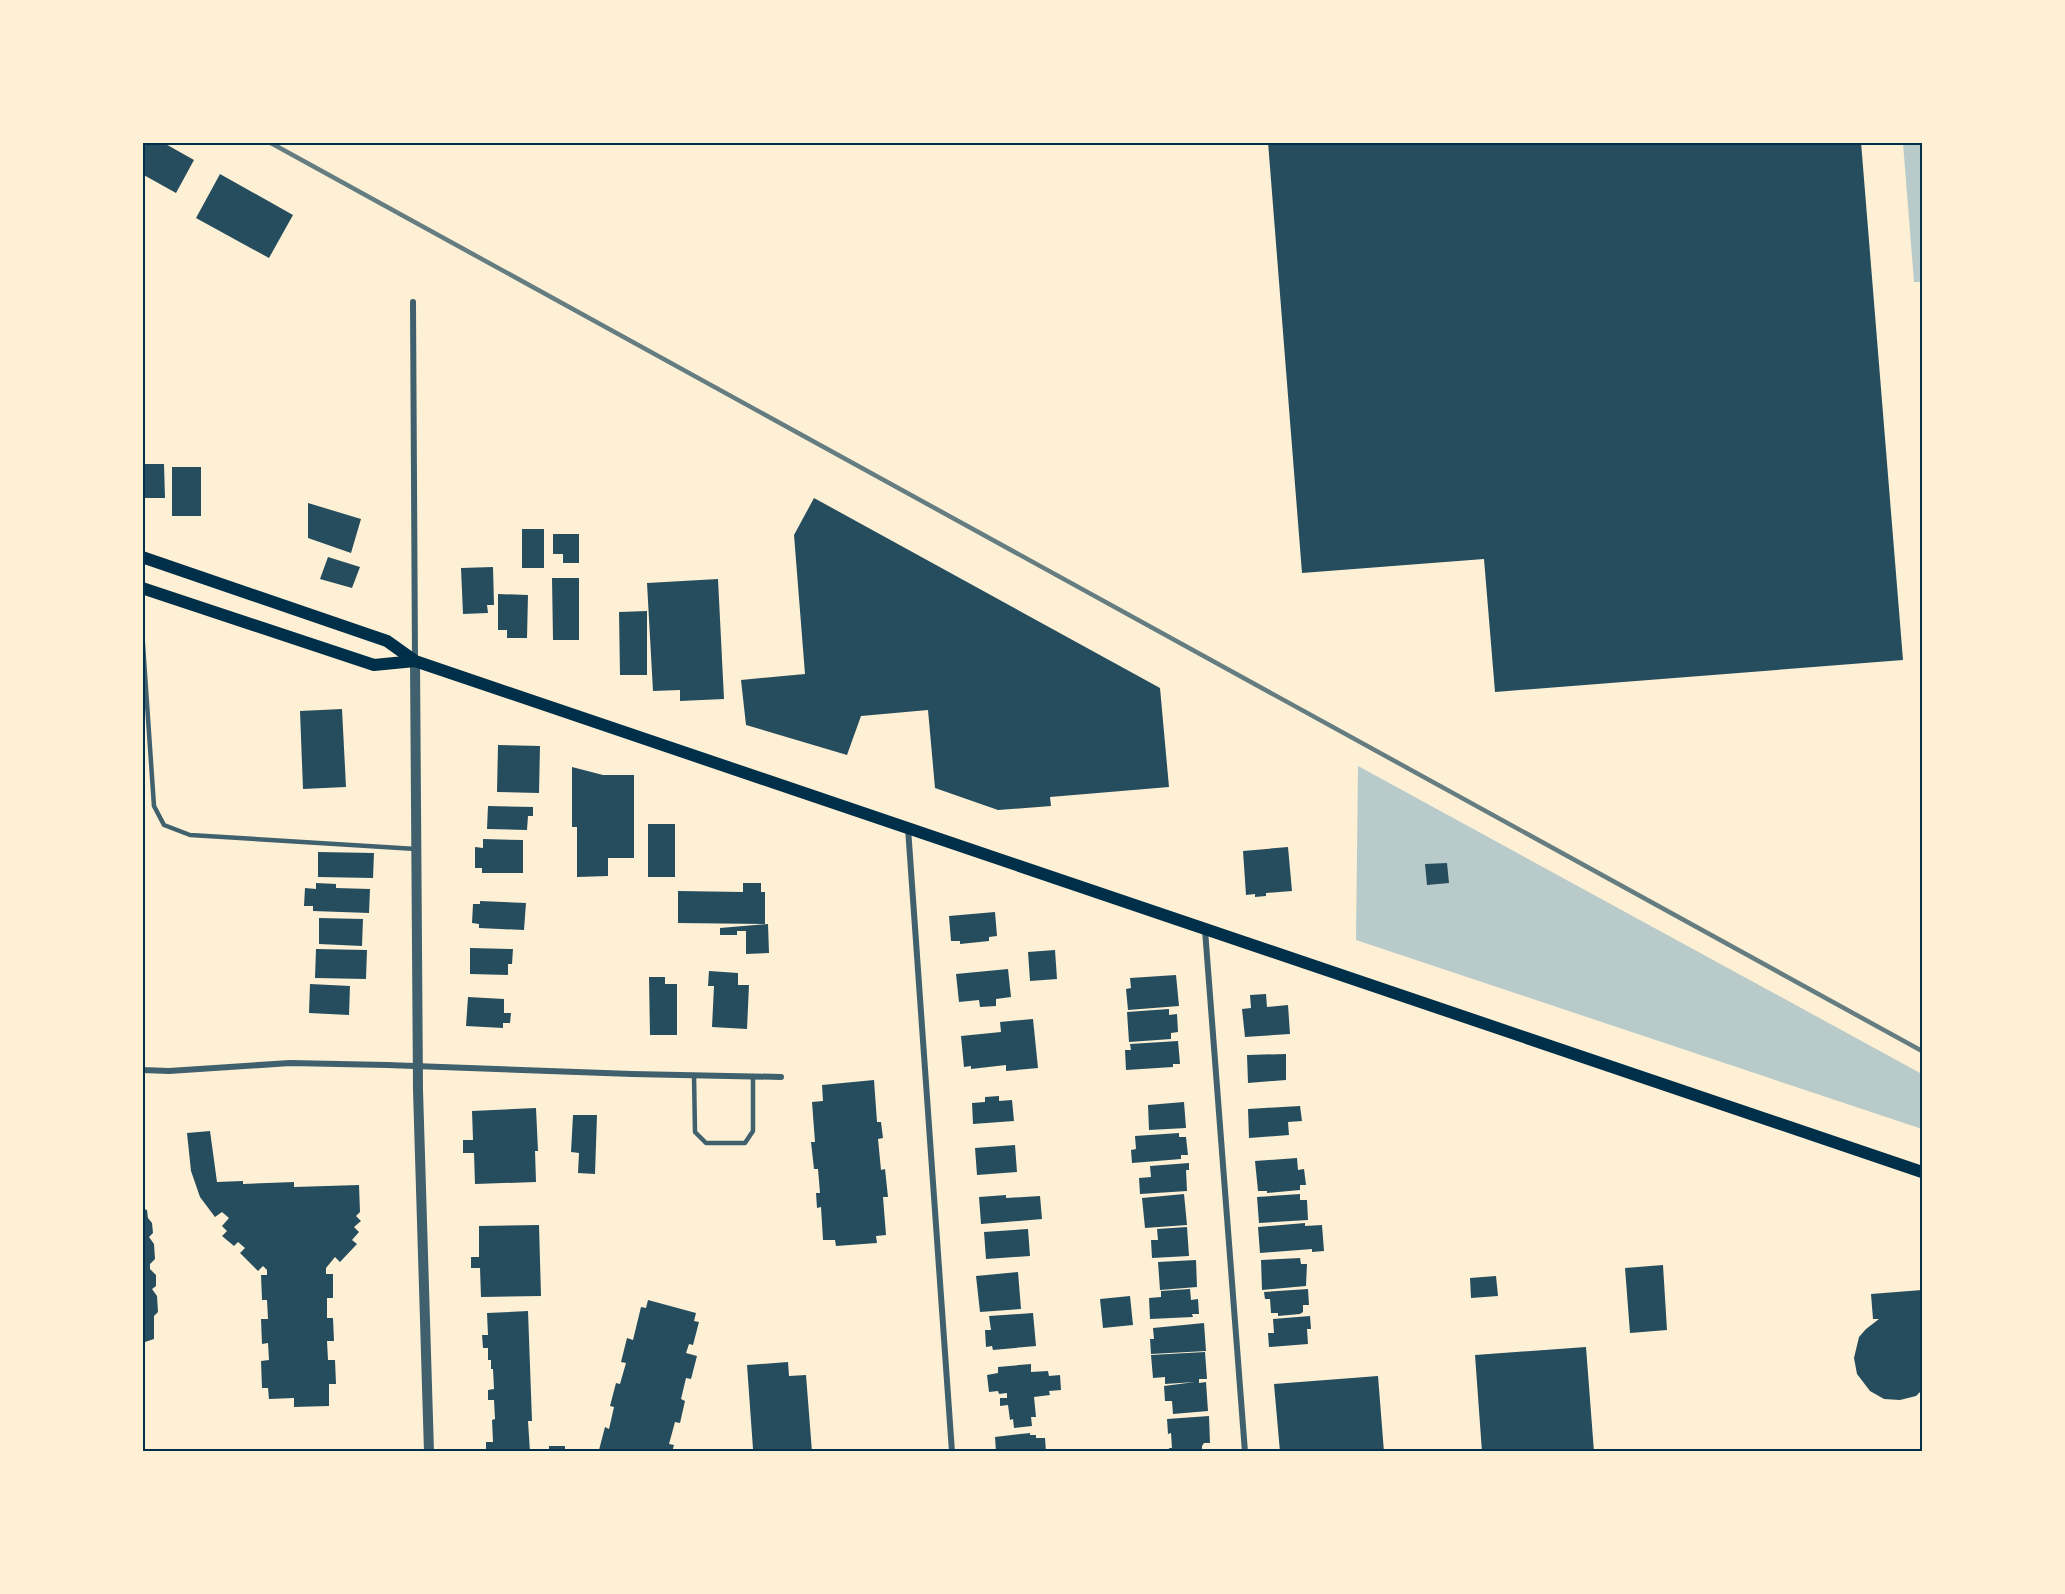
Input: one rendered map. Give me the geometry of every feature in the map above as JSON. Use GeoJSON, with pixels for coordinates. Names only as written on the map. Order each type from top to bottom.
{"type":"FeatureCollection","features":[{"type":"Feature","properties":{"kind":"main road"},"geometry":{"type":"LineString","coordinates":[[142,557],[387,641],[415,661],[1923,1172]]}},
{"type":"Feature","properties":{"kind":"main road"},"geometry":{"type":"LineString","coordinates":[[142,588],[374,665],[415,661]]}},
{"type":"Feature","properties":{"kind":"street"},"geometry":{"type":"LineString","coordinates":[[413,302],[418,1067],[429,1452]]}},
{"type":"Feature","properties":{"kind":"street"},"geometry":{"type":"LineString","coordinates":[[908,828],[952,1452]]}},
{"type":"Feature","properties":{"kind":"street"},"geometry":{"type":"LineString","coordinates":[[1205,930],[1245,1452]]}},
{"type":"Feature","properties":{"kind":"street"},"geometry":{"type":"LineString","coordinates":[[142,1070],[169,1071],[290,1063],[781,1077]]}},
{"type":"Feature","properties":{"kind":"lane"},"geometry":{"type":"LineString","coordinates":[[142,630],[154,806],[164,825],[190,835],[416,849]]}},
{"type":"Feature","properties":{"kind":"lane"},"geometry":{"type":"LineString","coordinates":[[694,1075],[695,1132],[706,1143],[744,1143],[753,1131],[753,1076]]}},
{"type":"Feature","properties":{"kind":"shaded area"},"geometry":{"type":"Polygon","coordinates":[[[1903,143],[1922,143],[1922,282],[1914,282],[1903,143]]]}},
{"type":"Feature","properties":{"kind":"shaded area"},"geometry":{"type":"Polygon","coordinates":[[[1358,766],[1922,1074],[1922,1129],[1356,940],[1358,766]]]}},
{"type":"Feature","properties":{"kind":"building"},"geometry":{"type":"Polygon","coordinates":[[[142,142],[162,142],[194,160],[176,193],[142,174],[142,142]]]}},
{"type":"Feature","properties":{"kind":"building"},"geometry":{"type":"Polygon","coordinates":[[[1268,142],[1861,142],[1903,660],[1495,692],[1484,559],[1302,573],[1268,142]]]}},
{"type":"Feature","properties":{"kind":"building"},"geometry":{"type":"Polygon","coordinates":[[[220,174],[293,215],[269,258],[196,218],[220,174]]]}},
{"type":"Feature","properties":{"kind":"building"},"geometry":{"type":"Polygon","coordinates":[[[142,464],[164,464],[165,498],[142,498],[142,464]]]}},
{"type":"Feature","properties":{"kind":"building"},"geometry":{"type":"Polygon","coordinates":[[[172,467],[201,467],[201,516],[172,516],[172,467]]]}},
{"type":"Feature","properties":{"kind":"building"},"geometry":{"type":"Polygon","coordinates":[[[814,498],[1160,688],[1169,787],[1050,797],[1051,806],[998,810],[935,788],[928,710],[861,716],[847,755],[746,725],[741,680],[805,674],[794,535],[814,498]]]}},
{"type":"Feature","properties":{"kind":"building"},"geometry":{"type":"Polygon","coordinates":[[[308,503],[361,519],[351,553],[308,538],[308,503]]]}},
{"type":"Feature","properties":{"kind":"building"},"geometry":{"type":"Polygon","coordinates":[[[522,529],[544,529],[544,568],[522,568],[522,529]]]}},
{"type":"Feature","properties":{"kind":"building"},"geometry":{"type":"Polygon","coordinates":[[[553,534],[579,534],[579,563],[563,563],[563,554],[553,554],[553,534]]]}},
{"type":"Feature","properties":{"kind":"building"},"geometry":{"type":"Polygon","coordinates":[[[328,557],[360,567],[352,588],[320,579],[328,557]]]}},
{"type":"Feature","properties":{"kind":"building"},"geometry":{"type":"Polygon","coordinates":[[[493,567],[494,605],[487,605],[488,613],[463,614],[461,568],[493,567]]]}},
{"type":"Feature","properties":{"kind":"building"},"geometry":{"type":"Polygon","coordinates":[[[552,578],[579,578],[579,640],[553,640],[552,578]]]}},
{"type":"Feature","properties":{"kind":"building"},"geometry":{"type":"Polygon","coordinates":[[[718,579],[724,699],[680,701],[680,690],[653,691],[647,583],[718,579]]]}},
{"type":"Feature","properties":{"kind":"building"},"geometry":{"type":"Polygon","coordinates":[[[498,594],[528,595],[527,638],[507,638],[507,630],[498,630],[498,594]]]}},
{"type":"Feature","properties":{"kind":"building"},"geometry":{"type":"Polygon","coordinates":[[[647,611],[647,675],[620,675],[619,612],[647,611]]]}},
{"type":"Feature","properties":{"kind":"building"},"geometry":{"type":"Polygon","coordinates":[[[342,709],[346,787],[303,789],[300,711],[342,709]]]}},
{"type":"Feature","properties":{"kind":"building"},"geometry":{"type":"Polygon","coordinates":[[[498,745],[540,746],[539,793],[497,792],[498,745]]]}},
{"type":"Feature","properties":{"kind":"building"},"geometry":{"type":"Polygon","coordinates":[[[572,767],[603,775],[634,775],[634,858],[608,858],[608,876],[577,877],[577,827],[572,827],[572,767]]]}},
{"type":"Feature","properties":{"kind":"building"},"geometry":{"type":"Polygon","coordinates":[[[488,806],[533,807],[533,816],[528,816],[527,830],[487,829],[488,806]]]}},
{"type":"Feature","properties":{"kind":"building"},"geometry":{"type":"Polygon","coordinates":[[[648,824],[675,824],[675,877],[648,877],[648,824]]]}},
{"type":"Feature","properties":{"kind":"building"},"geometry":{"type":"Polygon","coordinates":[[[483,839],[523,840],[523,873],[482,873],[482,868],[475,868],[475,847],[483,848],[483,839]]]}},
{"type":"Feature","properties":{"kind":"building"},"geometry":{"type":"Polygon","coordinates":[[[1288,847],[1292,891],[1266,893],[1266,896],[1255,897],[1255,894],[1246,895],[1243,851],[1288,847]]]}},
{"type":"Feature","properties":{"kind":"building"},"geometry":{"type":"Polygon","coordinates":[[[318,852],[374,853],[373,878],[318,877],[318,852]]]}},
{"type":"Feature","properties":{"kind":"building"},"geometry":{"type":"Polygon","coordinates":[[[1447,863],[1449,883],[1427,885],[1425,864],[1447,863]]]}},
{"type":"Feature","properties":{"kind":"building"},"geometry":{"type":"Polygon","coordinates":[[[316,883],[336,884],[336,888],[370,889],[369,913],[313,911],[313,906],[304,906],[305,888],[316,889],[316,883]]]}},
{"type":"Feature","properties":{"kind":"building"},"geometry":{"type":"Polygon","coordinates":[[[743,883],[761,883],[761,892],[765,892],[765,924],[678,923],[678,891],[743,892],[743,883]]]}},
{"type":"Feature","properties":{"kind":"building"},"geometry":{"type":"Polygon","coordinates":[[[480,901],[526,903],[524,930],[479,928],[479,924],[472,923],[473,904],[480,904],[480,901]]]}},
{"type":"Feature","properties":{"kind":"building"},"geometry":{"type":"Polygon","coordinates":[[[995,912],[997,936],[989,937],[989,941],[960,944],[960,941],[951,941],[949,916],[995,912]]]}},
{"type":"Feature","properties":{"kind":"building"},"geometry":{"type":"Polygon","coordinates":[[[319,918],[363,919],[362,946],[319,944],[319,918]]]}},
{"type":"Feature","properties":{"kind":"building"},"geometry":{"type":"Polygon","coordinates":[[[768,924],[769,953],[746,954],[746,931],[737,931],[737,935],[720,935],[720,928],[768,924]]]}},
{"type":"Feature","properties":{"kind":"building"},"geometry":{"type":"Polygon","coordinates":[[[470,948],[513,949],[512,964],[508,964],[508,975],[470,974],[470,948]]]}},
{"type":"Feature","properties":{"kind":"building"},"geometry":{"type":"Polygon","coordinates":[[[316,949],[367,950],[366,979],[315,978],[316,949]]]}},
{"type":"Feature","properties":{"kind":"building"},"geometry":{"type":"Polygon","coordinates":[[[1055,950],[1057,979],[1030,981],[1028,952],[1055,950]]]}},
{"type":"Feature","properties":{"kind":"building"},"geometry":{"type":"Polygon","coordinates":[[[1008,969],[1011,997],[996,999],[996,1006],[980,1007],[979,1000],[959,1002],[956,974],[1008,969]]]}},
{"type":"Feature","properties":{"kind":"building"},"geometry":{"type":"Polygon","coordinates":[[[709,971],[738,973],[738,985],[749,985],[747,1029],[712,1027],[714,986],[708,986],[709,971]]]}},
{"type":"Feature","properties":{"kind":"building"},"geometry":{"type":"Polygon","coordinates":[[[1176,975],[1179,1006],[1128,1010],[1126,989],[1131,988],[1130,978],[1176,975]]]}},
{"type":"Feature","properties":{"kind":"building"},"geometry":{"type":"Polygon","coordinates":[[[649,977],[665,977],[665,984],[677,984],[677,1035],[650,1035],[649,977]]]}},
{"type":"Feature","properties":{"kind":"building"},"geometry":{"type":"Polygon","coordinates":[[[310,984],[350,986],[349,1015],[309,1013],[310,984]]]}},
{"type":"Feature","properties":{"kind":"building"},"geometry":{"type":"Polygon","coordinates":[[[1266,994],[1267,1007],[1288,1005],[1290,1034],[1245,1037],[1242,1009],[1251,1008],[1250,995],[1266,994]]]}},
{"type":"Feature","properties":{"kind":"building"},"geometry":{"type":"Polygon","coordinates":[[[468,997],[504,999],[504,1013],[511,1013],[510,1023],[503,1023],[503,1028],[466,1026],[468,997]]]}},
{"type":"Feature","properties":{"kind":"building"},"geometry":{"type":"Polygon","coordinates":[[[1169,1009],[1169,1015],[1177,1014],[1178,1032],[1171,1033],[1171,1039],[1129,1042],[1127,1012],[1169,1009]]]}},
{"type":"Feature","properties":{"kind":"building"},"geometry":{"type":"Polygon","coordinates":[[[1033,1019],[1038,1068],[1006,1071],[1006,1065],[971,1069],[971,1066],[964,1067],[961,1036],[1001,1032],[1000,1022],[1033,1019]]]}},
{"type":"Feature","properties":{"kind":"building"},"geometry":{"type":"Polygon","coordinates":[[[1178,1041],[1180,1064],[1173,1064],[1173,1067],[1126,1070],[1125,1050],[1131,1050],[1130,1044],[1178,1041]]]}},
{"type":"Feature","properties":{"kind":"building"},"geometry":{"type":"Polygon","coordinates":[[[1286,1054],[1286,1080],[1248,1083],[1247,1055],[1286,1054]]]}},
{"type":"Feature","properties":{"kind":"building"},"geometry":{"type":"Polygon","coordinates":[[[874,1080],[877,1122],[881,1122],[883,1138],[878,1139],[881,1170],[885,1169],[888,1197],[883,1197],[886,1235],[876,1236],[877,1243],[836,1246],[835,1240],[823,1240],[821,1207],[817,1208],[816,1193],[820,1193],[818,1169],[814,1169],[811,1142],[815,1142],[812,1102],[823,1101],[822,1085],[874,1080]]]}},
{"type":"Feature","properties":{"kind":"building"},"geometry":{"type":"Polygon","coordinates":[[[999,1096],[999,1101],[1012,1100],[1014,1121],[973,1124],[972,1103],[985,1102],[985,1097],[999,1096]]]}},
{"type":"Feature","properties":{"kind":"building"},"geometry":{"type":"Polygon","coordinates":[[[1184,1102],[1186,1128],[1149,1130],[1148,1105],[1184,1102]]]}},
{"type":"Feature","properties":{"kind":"building"},"geometry":{"type":"Polygon","coordinates":[[[1300,1106],[1302,1121],[1288,1122],[1289,1135],[1249,1138],[1248,1109],[1300,1106]]]}},
{"type":"Feature","properties":{"kind":"building"},"geometry":{"type":"Polygon","coordinates":[[[536,1108],[538,1151],[535,1151],[536,1182],[475,1184],[474,1153],[463,1153],[463,1140],[473,1140],[472,1111],[536,1108]]]}},
{"type":"Feature","properties":{"kind":"building"},"geometry":{"type":"Polygon","coordinates":[[[573,1115],[597,1115],[595,1174],[578,1173],[579,1153],[571,1152],[573,1115]]]}},
{"type":"Feature","properties":{"kind":"building"},"geometry":{"type":"Polygon","coordinates":[[[210,1131],[217,1182],[243,1181],[243,1184],[294,1182],[294,1187],[359,1185],[360,1212],[356,1216],[361,1221],[354,1227],[359,1232],[352,1240],[357,1244],[340,1262],[335,1257],[326,1268],[326,1274],[333,1274],[333,1298],[327,1298],[327,1318],[333,1318],[334,1341],[327,1341],[328,1360],[335,1360],[336,1384],[329,1384],[329,1406],[294,1407],[294,1398],[269,1399],[268,1388],[262,1388],[261,1361],[269,1360],[268,1343],[262,1344],[261,1319],[268,1319],[267,1300],[262,1300],[261,1275],[267,1275],[267,1270],[263,1266],[258,1271],[240,1253],[245,1248],[238,1242],[234,1246],[222,1236],[227,1231],[222,1226],[229,1218],[222,1212],[215,1217],[200,1197],[191,1171],[187,1133],[210,1131]]]}},
{"type":"Feature","properties":{"kind":"building"},"geometry":{"type":"Polygon","coordinates":[[[1179,1133],[1179,1137],[1186,1137],[1188,1155],[1181,1155],[1181,1159],[1132,1163],[1131,1150],[1136,1149],[1135,1136],[1179,1133]]]}},
{"type":"Feature","properties":{"kind":"building"},"geometry":{"type":"Polygon","coordinates":[[[1015,1145],[1017,1172],[977,1175],[975,1148],[1015,1145]]]}},
{"type":"Feature","properties":{"kind":"building"},"geometry":{"type":"Polygon","coordinates":[[[1297,1158],[1298,1170],[1304,1169],[1306,1185],[1300,1185],[1300,1190],[1267,1193],[1267,1191],[1258,1191],[1255,1161],[1297,1158]]]}},
{"type":"Feature","properties":{"kind":"building"},"geometry":{"type":"Polygon","coordinates":[[[1189,1163],[1189,1170],[1186,1170],[1187,1191],[1140,1194],[1139,1178],[1151,1177],[1150,1166],[1189,1163]]]}},
{"type":"Feature","properties":{"kind":"building"},"geometry":{"type":"Polygon","coordinates":[[[1184,1194],[1187,1225],[1145,1228],[1142,1198],[1184,1194]]]}},
{"type":"Feature","properties":{"kind":"building"},"geometry":{"type":"Polygon","coordinates":[[[1300,1194],[1300,1200],[1307,1200],[1308,1220],[1259,1223],[1257,1197],[1300,1194]]]}},
{"type":"Feature","properties":{"kind":"building"},"geometry":{"type":"Polygon","coordinates":[[[1006,1195],[1006,1198],[1040,1196],[1042,1219],[981,1224],[979,1197],[1006,1195]]]}},
{"type":"Feature","properties":{"kind":"building"},"geometry":{"type":"Polygon","coordinates":[[[142,1208],[147,1210],[148,1218],[152,1223],[153,1233],[149,1237],[154,1244],[155,1259],[150,1264],[150,1269],[156,1275],[156,1286],[152,1289],[157,1296],[158,1312],[154,1316],[154,1339],[142,1343],[142,1208]]]}},
{"type":"Feature","properties":{"kind":"building"},"geometry":{"type":"Polygon","coordinates":[[[1305,1223],[1305,1226],[1322,1225],[1324,1251],[1312,1252],[1312,1249],[1260,1253],[1258,1227],[1305,1223]]]}},
{"type":"Feature","properties":{"kind":"building"},"geometry":{"type":"Polygon","coordinates":[[[539,1225],[541,1296],[481,1297],[480,1268],[471,1268],[471,1257],[479,1257],[479,1226],[539,1225]]]}},
{"type":"Feature","properties":{"kind":"building"},"geometry":{"type":"Polygon","coordinates":[[[1187,1227],[1189,1256],[1152,1258],[1151,1240],[1158,1240],[1157,1229],[1187,1227]]]}},
{"type":"Feature","properties":{"kind":"building"},"geometry":{"type":"Polygon","coordinates":[[[1028,1229],[1030,1256],[986,1259],[984,1232],[1028,1229]]]}},
{"type":"Feature","properties":{"kind":"building"},"geometry":{"type":"Polygon","coordinates":[[[1300,1258],[1301,1264],[1307,1264],[1306,1286],[1262,1290],[1261,1260],[1300,1258]]]}},
{"type":"Feature","properties":{"kind":"building"},"geometry":{"type":"Polygon","coordinates":[[[1196,1260],[1197,1287],[1160,1290],[1158,1262],[1196,1260]]]}},
{"type":"Feature","properties":{"kind":"building"},"geometry":{"type":"Polygon","coordinates":[[[1663,1265],[1667,1330],[1630,1333],[1625,1268],[1663,1265]]]}},
{"type":"Feature","properties":{"kind":"building"},"geometry":{"type":"Polygon","coordinates":[[[1018,1272],[1021,1309],[980,1312],[976,1276],[1018,1272]]]}},
{"type":"Feature","properties":{"kind":"building"},"geometry":{"type":"Polygon","coordinates":[[[1496,1276],[1498,1296],[1471,1298],[1470,1278],[1496,1276]]]}},
{"type":"Feature","properties":{"kind":"building"},"geometry":{"type":"Polygon","coordinates":[[[1190,1289],[1191,1300],[1198,1299],[1199,1314],[1192,1314],[1193,1317],[1150,1319],[1149,1298],[1161,1297],[1161,1291],[1190,1289]]]}},
{"type":"Feature","properties":{"kind":"building"},"geometry":{"type":"Polygon","coordinates":[[[1308,1289],[1309,1305],[1303,1305],[1303,1312],[1300,1314],[1278,1316],[1278,1313],[1271,1313],[1270,1299],[1265,1299],[1264,1292],[1308,1289]]]}},
{"type":"Feature","properties":{"kind":"building"},"geometry":{"type":"Polygon","coordinates":[[[1922,1290],[1922,1390],[1916,1396],[1900,1400],[1884,1399],[1870,1391],[1857,1374],[1854,1358],[1859,1337],[1879,1319],[1873,1319],[1871,1294],[1922,1290]]]}},
{"type":"Feature","properties":{"kind":"building"},"geometry":{"type":"Polygon","coordinates":[[[1130,1296],[1133,1325],[1103,1328],[1100,1299],[1130,1296]]]}},
{"type":"Feature","properties":{"kind":"building"},"geometry":{"type":"Polygon","coordinates":[[[648,1300],[696,1313],[694,1321],[699,1322],[693,1345],[689,1344],[686,1353],[697,1356],[691,1379],[686,1378],[681,1399],[685,1401],[680,1423],[675,1422],[669,1444],[674,1445],[672,1452],[599,1450],[605,1427],[609,1429],[614,1407],[610,1406],[616,1383],[620,1384],[626,1363],[621,1362],[627,1338],[633,1340],[641,1307],[646,1308],[648,1300]]]}},
{"type":"Feature","properties":{"kind":"building"},"geometry":{"type":"Polygon","coordinates":[[[528,1311],[532,1421],[528,1421],[530,1452],[486,1452],[486,1442],[493,1442],[492,1420],[495,1419],[494,1400],[488,1400],[488,1390],[494,1389],[493,1369],[491,1369],[491,1360],[488,1360],[488,1348],[483,1348],[482,1335],[488,1335],[487,1313],[528,1311]]]}},
{"type":"Feature","properties":{"kind":"building"},"geometry":{"type":"Polygon","coordinates":[[[1033,1313],[1036,1346],[993,1350],[992,1346],[986,1347],[985,1330],[991,1330],[989,1316],[1033,1313]]]}},
{"type":"Feature","properties":{"kind":"building"},"geometry":{"type":"Polygon","coordinates":[[[1310,1316],[1311,1329],[1307,1329],[1308,1344],[1269,1347],[1268,1333],[1274,1333],[1273,1319],[1310,1316]]]}},
{"type":"Feature","properties":{"kind":"building"},"geometry":{"type":"Polygon","coordinates":[[[1204,1323],[1206,1351],[1151,1354],[1150,1339],[1154,1339],[1153,1328],[1204,1323]]]}},
{"type":"Feature","properties":{"kind":"building"},"geometry":{"type":"Polygon","coordinates":[[[1586,1347],[1594,1452],[1482,1452],[1475,1355],[1586,1347]]]}},
{"type":"Feature","properties":{"kind":"building"},"geometry":{"type":"Polygon","coordinates":[[[1205,1352],[1207,1379],[1199,1379],[1199,1383],[1206,1382],[1208,1411],[1173,1414],[1172,1401],[1165,1401],[1164,1386],[1195,1382],[1165,1384],[1165,1377],[1153,1378],[1151,1355],[1205,1352]]]}},
{"type":"Feature","properties":{"kind":"building"},"geometry":{"type":"Polygon","coordinates":[[[788,1362],[789,1376],[806,1375],[812,1452],[746,1452],[746,1449],[753,1449],[747,1365],[788,1362]]]}},
{"type":"Feature","properties":{"kind":"building"},"geometry":{"type":"Polygon","coordinates":[[[1031,1364],[1031,1372],[1048,1371],[1049,1376],[1060,1375],[1061,1390],[1049,1391],[1050,1395],[1034,1397],[1036,1417],[1031,1417],[1032,1426],[1014,1428],[1013,1419],[1010,1420],[1008,1405],[1000,1406],[1000,1398],[1007,1398],[1007,1393],[989,1392],[987,1375],[998,1373],[998,1367],[1031,1364]]]}},
{"type":"Feature","properties":{"kind":"building"},"geometry":{"type":"Polygon","coordinates":[[[1378,1376],[1384,1452],[1280,1452],[1274,1384],[1378,1376]]]}},
{"type":"Feature","properties":{"kind":"building"},"geometry":{"type":"Polygon","coordinates":[[[1209,1416],[1210,1443],[1204,1443],[1202,1452],[1170,1452],[1171,1433],[1168,1434],[1167,1419],[1209,1416]]]}},
{"type":"Feature","properties":{"kind":"building"},"geometry":{"type":"Polygon","coordinates":[[[1030,1433],[1030,1435],[1036,1435],[1036,1438],[1045,1438],[1046,1452],[996,1452],[995,1437],[1030,1433]]]}},
{"type":"Feature","properties":{"kind":"building"},"geometry":{"type":"Polygon","coordinates":[[[549,1446],[565,1446],[565,1452],[549,1452],[549,1446]]]}},
{"type":"Feature","properties":{"kind":"railway"},"geometry":{"type":"LineString","coordinates":[[269,142],[1922,1051]]}}]}
